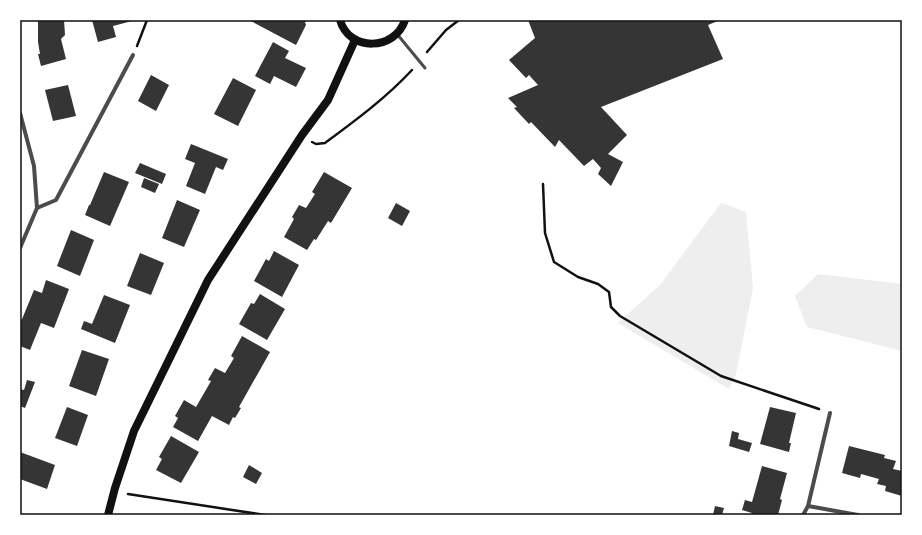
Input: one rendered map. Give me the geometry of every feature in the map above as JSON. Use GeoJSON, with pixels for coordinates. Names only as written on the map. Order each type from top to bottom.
{"type":"FeatureCollection","features":[{"type":"Feature","properties":{"kind":"main road"},"geometry":{"type":"LineString","coordinates":[[340,20],[347,33],[356,40],[366,44],[378,44],[388,41],[398,34],[405,20]]}},
{"type":"Feature","properties":{"kind":"main road"},"geometry":{"type":"LineString","coordinates":[[108,515],[115,488],[134,431],[208,280],[302,135],[328,100],[356,40]]}},
{"type":"Feature","properties":{"kind":"street"},"geometry":{"type":"LineString","coordinates":[[37,208],[56,200],[133,55]]}},
{"type":"Feature","properties":{"kind":"street"},"geometry":{"type":"LineString","coordinates":[[20,114],[34,166],[37,208],[20,248]]}},
{"type":"Feature","properties":{"kind":"street"},"geometry":{"type":"LineString","coordinates":[[803,515],[808,506],[830,413]]}},
{"type":"Feature","properties":{"kind":"street"},"geometry":{"type":"LineString","coordinates":[[808,506],[858,515]]}},
{"type":"Feature","properties":{"kind":"lane"},"geometry":{"type":"LineString","coordinates":[[398,34],[425,68]]}},
{"type":"Feature","properties":{"kind":"path"},"geometry":{"type":"LineString","coordinates":[[133,55],[147,20]]}},
{"type":"Feature","properties":{"kind":"path"},"geometry":{"type":"LineString","coordinates":[[302,135],[316,144],[325,143],[371,108],[402,81],[446,30],[459,20]]}},
{"type":"Feature","properties":{"kind":"path"},"geometry":{"type":"LineString","coordinates":[[543,184],[545,233],[554,262],[578,277],[598,284],[609,292],[611,308],[620,316],[721,376],[830,413]]}},
{"type":"Feature","properties":{"kind":"path"},"geometry":{"type":"LineString","coordinates":[[127,499],[128,493],[207,507],[265,515]]}},
{"type":"Feature","properties":{"kind":"shaded area"},"geometry":{"type":"Polygon","coordinates":[[[721,203],[746,212],[753,288],[736,374],[729,389],[618,323],[660,285],[721,203]]]}},
{"type":"Feature","properties":{"kind":"shaded area"},"geometry":{"type":"Polygon","coordinates":[[[818,274],[902,284],[902,351],[807,327],[795,296],[818,274]]]}},
{"type":"Feature","properties":{"kind":"building"},"geometry":{"type":"Polygon","coordinates":[[[38,20],[64,20],[65,35],[61,39],[66,59],[41,66],[38,54],[40,54],[38,42],[38,20]]]}},
{"type":"Feature","properties":{"kind":"building"},"geometry":{"type":"Polygon","coordinates":[[[92,20],[132,21],[113,26],[116,37],[98,42],[92,20]]]}},
{"type":"Feature","properties":{"kind":"building"},"geometry":{"type":"Polygon","coordinates":[[[249,20],[307,20],[296,45],[249,20]]]}},
{"type":"Feature","properties":{"kind":"building"},"geometry":{"type":"Polygon","coordinates":[[[528,20],[720,20],[708,25],[723,59],[601,107],[627,135],[608,154],[623,162],[611,186],[598,174],[601,168],[593,159],[584,166],[559,140],[555,147],[531,122],[529,124],[514,108],[517,107],[508,98],[538,85],[529,75],[526,78],[509,60],[535,38],[528,20]]]}},
{"type":"Feature","properties":{"kind":"building"},"geometry":{"type":"Polygon","coordinates":[[[273,42],[289,51],[285,58],[306,68],[296,87],[274,76],[270,84],[255,76],[273,42]]]}},
{"type":"Feature","properties":{"kind":"building"},"geometry":{"type":"Polygon","coordinates":[[[151,75],[169,85],[156,111],[138,101],[151,75]]]}},
{"type":"Feature","properties":{"kind":"building"},"geometry":{"type":"Polygon","coordinates":[[[233,78],[256,90],[238,126],[214,114],[233,78]]]}},
{"type":"Feature","properties":{"kind":"building"},"geometry":{"type":"Polygon","coordinates":[[[68,85],[76,116],[53,121],[45,90],[68,85]]]}},
{"type":"Feature","properties":{"kind":"building"},"geometry":{"type":"Polygon","coordinates":[[[191,144],[228,159],[223,170],[216,167],[205,194],[186,186],[195,163],[185,159],[191,144]]]}},
{"type":"Feature","properties":{"kind":"building"},"geometry":{"type":"Polygon","coordinates":[[[140,163],[166,174],[162,184],[135,173],[140,163]]]}},
{"type":"Feature","properties":{"kind":"building"},"geometry":{"type":"Polygon","coordinates":[[[104,172],[129,182],[110,226],[85,215],[104,172]]]}},
{"type":"Feature","properties":{"kind":"building"},"geometry":{"type":"Polygon","coordinates":[[[324,172],[352,188],[331,223],[328,221],[316,240],[314,239],[307,250],[284,237],[294,219],[292,217],[299,205],[306,208],[315,194],[312,192],[324,172]]]}},
{"type":"Feature","properties":{"kind":"building"},"geometry":{"type":"Polygon","coordinates":[[[144,178],[159,184],[155,193],[141,187],[144,178]]]}},
{"type":"Feature","properties":{"kind":"building"},"geometry":{"type":"Polygon","coordinates":[[[177,200],[200,210],[184,247],[162,238],[177,200]]]}},
{"type":"Feature","properties":{"kind":"building"},"geometry":{"type":"Polygon","coordinates":[[[396,203],[410,211],[402,226],[388,218],[396,203]]]}},
{"type":"Feature","properties":{"kind":"building"},"geometry":{"type":"Polygon","coordinates":[[[71,230],[94,240],[80,276],[57,266],[71,230]]]}},
{"type":"Feature","properties":{"kind":"building"},"geometry":{"type":"Polygon","coordinates":[[[274,251],[299,265],[282,297],[254,281],[266,259],[269,261],[274,251]]]}},
{"type":"Feature","properties":{"kind":"building"},"geometry":{"type":"Polygon","coordinates":[[[140,253],[164,263],[151,295],[127,286],[140,253]]]}},
{"type":"Feature","properties":{"kind":"building"},"geometry":{"type":"Polygon","coordinates":[[[46,280],[69,289],[54,328],[41,323],[30,350],[20,346],[20,324],[34,290],[42,293],[46,280]]]}},
{"type":"Feature","properties":{"kind":"building"},"geometry":{"type":"Polygon","coordinates":[[[260,294],[285,309],[267,340],[239,324],[251,303],[254,304],[260,294]]]}},
{"type":"Feature","properties":{"kind":"building"},"geometry":{"type":"Polygon","coordinates":[[[104,295],[130,305],[115,343],[81,329],[84,321],[92,324],[104,295]]]}},
{"type":"Feature","properties":{"kind":"building"},"geometry":{"type":"Polygon","coordinates":[[[242,336],[270,352],[239,407],[241,408],[235,418],[233,417],[229,425],[212,416],[198,441],[173,427],[178,418],[175,416],[184,400],[196,407],[211,381],[208,380],[215,368],[225,373],[234,358],[231,356],[242,336]]]}},
{"type":"Feature","properties":{"kind":"building"},"geometry":{"type":"Polygon","coordinates":[[[82,350],[109,359],[96,396],[69,386],[82,350]]]}},
{"type":"Feature","properties":{"kind":"building"},"geometry":{"type":"Polygon","coordinates":[[[27,380],[35,382],[25,408],[20,406],[20,389],[24,390],[27,380]]]}},
{"type":"Feature","properties":{"kind":"building"},"geometry":{"type":"Polygon","coordinates":[[[67,407],[88,415],[77,446],[55,438],[67,407]]]}},
{"type":"Feature","properties":{"kind":"building"},"geometry":{"type":"Polygon","coordinates":[[[770,407],[796,413],[789,443],[791,443],[789,452],[760,444],[770,407]]]}},
{"type":"Feature","properties":{"kind":"building"},"geometry":{"type":"Polygon","coordinates":[[[732,431],[739,433],[738,439],[752,443],[749,452],[729,446],[732,431]]]}},
{"type":"Feature","properties":{"kind":"building"},"geometry":{"type":"Polygon","coordinates":[[[171,436],[199,452],[181,483],[156,470],[162,459],[159,457],[171,436]]]}},
{"type":"Feature","properties":{"kind":"building"},"geometry":{"type":"Polygon","coordinates":[[[849,446],[885,455],[884,458],[896,461],[893,469],[902,471],[902,496],[885,491],[886,486],[877,484],[879,479],[861,474],[860,478],[842,473],[849,446]]]}},
{"type":"Feature","properties":{"kind":"building"},"geometry":{"type":"Polygon","coordinates":[[[20,452],[55,465],[47,489],[20,479],[20,452]]]}},
{"type":"Feature","properties":{"kind":"building"},"geometry":{"type":"Polygon","coordinates":[[[249,465],[262,473],[256,484],[243,477],[249,465]]]}},
{"type":"Feature","properties":{"kind":"building"},"geometry":{"type":"Polygon","coordinates":[[[762,466],[787,473],[780,499],[782,500],[778,515],[751,515],[752,513],[742,510],[745,500],[752,502],[762,466]]]}},
{"type":"Feature","properties":{"kind":"building"},"geometry":{"type":"Polygon","coordinates":[[[715,506],[724,508],[722,515],[713,515],[715,506]]]}}]}
